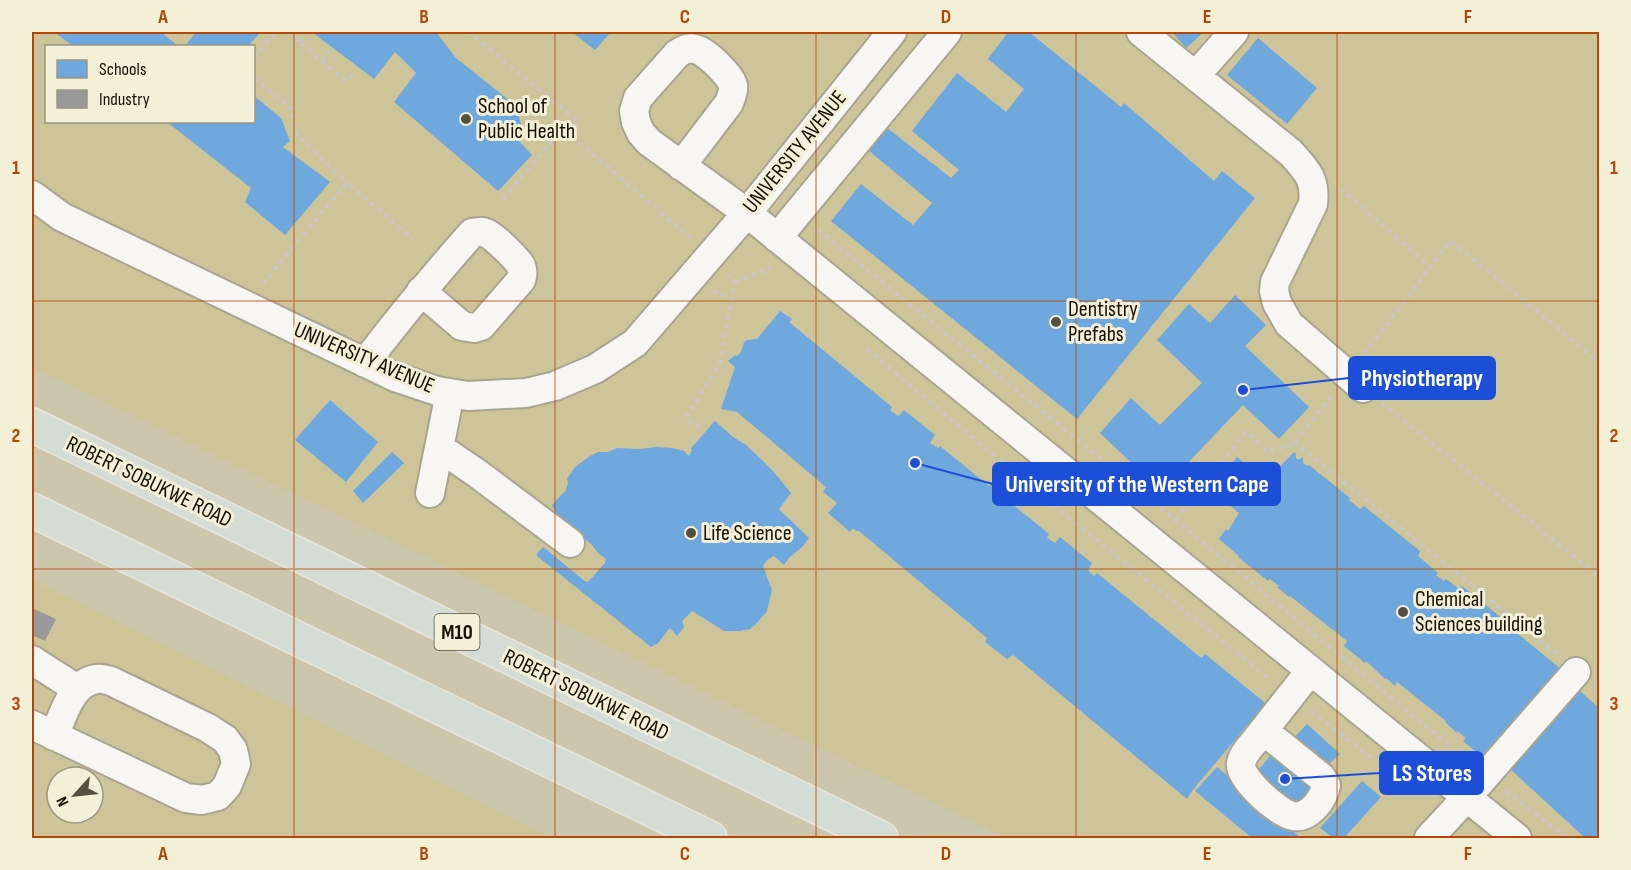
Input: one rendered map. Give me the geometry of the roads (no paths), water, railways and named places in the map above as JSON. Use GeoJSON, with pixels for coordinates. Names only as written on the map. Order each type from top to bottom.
{"type":"FeatureCollection","features":[{"type":"Feature","properties":{"kind":"main road","name":"ROBERT SOBUKWE ROAD"},"geometry":{"type":"LineString","coordinates":[[32,425],[881,838]]}},
{"type":"Feature","properties":{"kind":"main road"},"geometry":{"type":"LineString","coordinates":[[32,510],[710,838]]}},
{"type":"Feature","properties":{"kind":"lane","name":"UNIVERSITY AVENUE"},"geometry":{"type":"LineString","coordinates":[[32,195],[62,217],[395,377],[437,391],[468,396],[526,393],[555,386],[595,369],[635,343],[747,213],[892,32]]}},
{"type":"Feature","properties":{"kind":"lane"},"geometry":{"type":"LineString","coordinates":[[777,238],[947,32]]}},
{"type":"Feature","properties":{"kind":"lane"},"geometry":{"type":"LineString","coordinates":[[1141,32],[1291,153],[1312,180],[1313,204],[1275,282],[1274,291],[1277,303],[1289,324],[1355,381]]}},
{"type":"Feature","properties":{"kind":"lane"},"geometry":{"type":"LineString","coordinates":[[1196,75],[1234,32]]}},
{"type":"Feature","properties":{"kind":"lane"},"geometry":{"type":"LineString","coordinates":[[681,166],[747,213],[1517,838]]}},
{"type":"Feature","properties":{"kind":"lane"},"geometry":{"type":"LineString","coordinates":[[365,363],[421,291]]}},
{"type":"Feature","properties":{"kind":"lane"},"geometry":{"type":"LineString","coordinates":[[430,493],[450,393]]}},
{"type":"Feature","properties":{"kind":"lane"},"geometry":{"type":"LineString","coordinates":[[440,448],[570,543]]}},
{"type":"Feature","properties":{"kind":"lane"},"geometry":{"type":"LineString","coordinates":[[32,660],[77,689]]}},
{"type":"Feature","properties":{"kind":"lane"},"geometry":{"type":"LineString","coordinates":[[1429,838],[1486,775],[1571,666]]}},
{"type":"Feature","properties":{"kind":"lane"},"geometry":{"type":"LineString","coordinates":[[1264,731],[1310,670]]}},
{"type":"Feature","properties":{"kind":"lane"},"geometry":{"type":"LineString","coordinates":[[99,678],[111,681],[208,728],[225,739],[233,750],[236,764],[228,786],[218,796],[202,800],[186,798],[43,731],[68,704],[77,689],[86,682],[99,678]]}},
{"type":"Feature","properties":{"kind":"place","name":"School of Public Health"},"geometry":{"type":"Point","coordinates":[466,119]}},
{"type":"Feature","properties":{"kind":"place","name":"Dentistry Prefabs"},"geometry":{"type":"Point","coordinates":[1056,322]}},
{"type":"Feature","properties":{"kind":"place","name":"Physiotherapy"},"geometry":{"type":"Point","coordinates":[1243,390]}},
{"type":"Feature","properties":{"kind":"place","name":"University of the Western Cape"},"geometry":{"type":"Point","coordinates":[915,463]}},
{"type":"Feature","properties":{"kind":"place","name":"Life Science"},"geometry":{"type":"Point","coordinates":[691,533]}},
{"type":"Feature","properties":{"kind":"place","name":"Chemical Sciences building"},"geometry":{"type":"Point","coordinates":[1403,612]}},
{"type":"Feature","properties":{"kind":"place","name":"LS Stores"},"geometry":{"type":"Point","coordinates":[1285,779]}}]}
